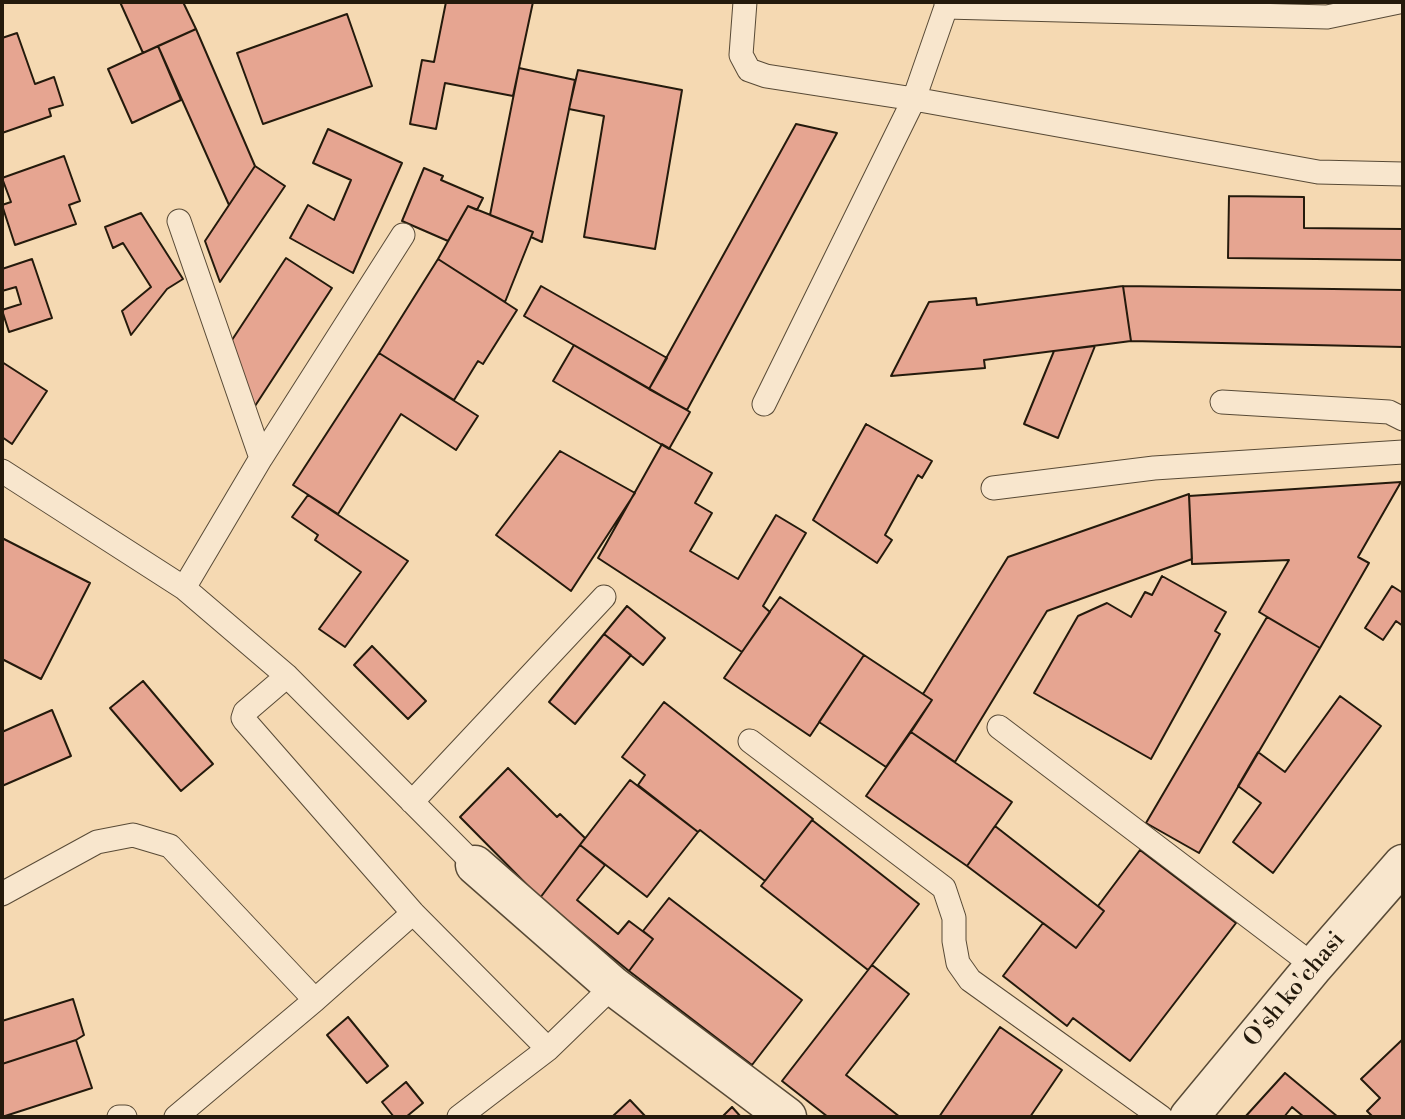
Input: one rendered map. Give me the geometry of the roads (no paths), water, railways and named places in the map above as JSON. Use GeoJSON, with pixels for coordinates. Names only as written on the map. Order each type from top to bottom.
{"type":"FeatureCollection","features":[{"type":"Feature","properties":{"kind":"street","name":"O'sh ko'chasi"},"geometry":{"type":"LineString","coordinates":[[1189,1117],[1403,864]]}},
{"type":"Feature","properties":{"kind":"street"},"geometry":{"type":"LineString","coordinates":[[475,865],[613,986],[787,1117]]}},
{"type":"Feature","properties":{"kind":"lane"},"geometry":{"type":"LineString","coordinates":[[745,2],[741,55],[749,70],[766,76],[915,99],[1318,172],[1403,174]]}},
{"type":"Feature","properties":{"kind":"lane"},"geometry":{"type":"LineString","coordinates":[[764,404],[915,99],[946,4],[1328,17],[1399,2]]}},
{"type":"Feature","properties":{"kind":"lane"},"geometry":{"type":"LineString","coordinates":[[179,221],[261,458]]}},
{"type":"Feature","properties":{"kind":"lane"},"geometry":{"type":"LineString","coordinates":[[184,588],[261,458],[403,235]]}},
{"type":"Feature","properties":{"kind":"lane"},"geometry":{"type":"LineString","coordinates":[[1222,402],[1389,412],[1403,419]]}},
{"type":"Feature","properties":{"kind":"lane"},"geometry":{"type":"LineString","coordinates":[[993,488],[1154,468],[1403,452]]}},
{"type":"Feature","properties":{"kind":"lane"},"geometry":{"type":"LineString","coordinates":[[2,471],[184,588],[287,676],[475,865]]}},
{"type":"Feature","properties":{"kind":"lane"},"geometry":{"type":"LineString","coordinates":[[412,802],[604,597]]}},
{"type":"Feature","properties":{"kind":"lane"},"geometry":{"type":"LineString","coordinates":[[287,676],[246,712],[243,718],[414,913],[548,1049]]}},
{"type":"Feature","properties":{"kind":"lane"},"geometry":{"type":"LineString","coordinates":[[999,727],[1314,966]]}},
{"type":"Feature","properties":{"kind":"lane"},"geometry":{"type":"LineString","coordinates":[[750,741],[944,888],[954,918],[954,942],[958,963],[970,980],[1161,1117]]}},
{"type":"Feature","properties":{"kind":"lane"},"geometry":{"type":"LineString","coordinates":[[2,894],[97,842],[133,835],[170,846],[315,1000]]}},
{"type":"Feature","properties":{"kind":"lane"},"geometry":{"type":"LineString","coordinates":[[176,1117],[414,913]]}},
{"type":"Feature","properties":{"kind":"lane"},"geometry":{"type":"LineString","coordinates":[[459,1117],[548,1049],[613,986]]}},
{"type":"Feature","properties":{"kind":"lane"},"geometry":{"type":"LineString","coordinates":[[119,1117],[125,1117]]}}]}
